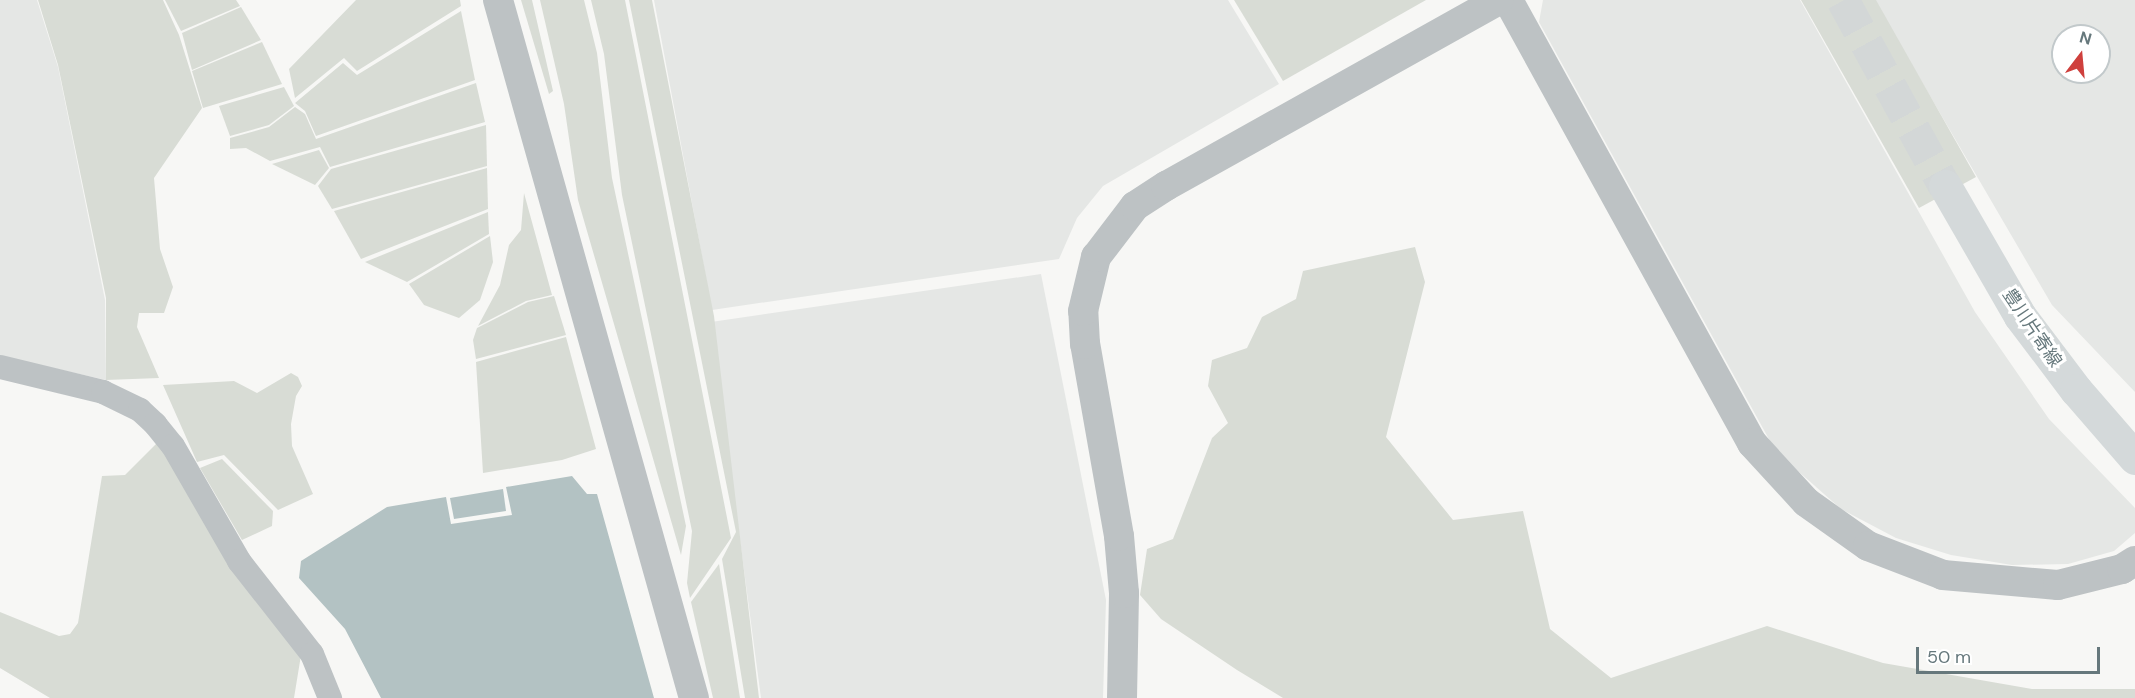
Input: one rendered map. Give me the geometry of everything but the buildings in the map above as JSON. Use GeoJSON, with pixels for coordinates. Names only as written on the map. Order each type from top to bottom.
{"type":"FeatureCollection","features":[{"type":"Feature","properties":{"kind":"main road","name":"豊川片寄線"},"geometry":{"type":"LineString","coordinates":[[1945,186],[2020,316],[2076,390],[2135,458]]}},
{"type":"Feature","properties":{"kind":"street"},"geometry":{"type":"LineString","coordinates":[[498,0],[694,698]]}},
{"type":"Feature","properties":{"kind":"street"},"geometry":{"type":"LineString","coordinates":[[1122,698],[1124,593],[1119,536],[1085,344],[1083,311],[1096,257],[1135,206],[1158,191],[1499,0]]}},
{"type":"Feature","properties":{"kind":"street"},"geometry":{"type":"LineString","coordinates":[[1508,0],[1752,443],[1806,502],[1868,546],[1943,575],[2058,585],[2122,569],[2135,561]]}},
{"type":"Feature","properties":{"kind":"street"},"geometry":{"type":"LineString","coordinates":[[0,367],[103,392],[140,410],[155,424],[173,446],[239,561],[312,654],[330,698]]}},
{"type":"Feature","properties":{"kind":"shaded area"},"geometry":{"type":"Polygon","coordinates":[[[0,0],[37,0],[58,67],[105,300],[106,380],[0,356],[0,0]]]}},
{"type":"Feature","properties":{"kind":"shaded area"},"geometry":{"type":"Polygon","coordinates":[[[38,0],[163,0],[179,35],[202,108],[154,178],[160,249],[173,287],[164,313],[139,313],[137,327],[159,378],[106,380],[106,298],[58,65],[38,0]]]}},
{"type":"Feature","properties":{"kind":"shaded area"},"geometry":{"type":"Polygon","coordinates":[[[165,0],[236,0],[240,6],[181,31],[165,0]]]}},
{"type":"Feature","properties":{"kind":"shaded area"},"geometry":{"type":"Polygon","coordinates":[[[356,0],[460,0],[461,6],[357,71],[344,58],[295,98],[289,69],[356,0]]]}},
{"type":"Feature","properties":{"kind":"shaded area"},"geometry":{"type":"Polygon","coordinates":[[[521,0],[532,0],[553,91],[549,94],[521,0]]]}},
{"type":"Feature","properties":{"kind":"shaded area"},"geometry":{"type":"Polygon","coordinates":[[[540,0],[584,0],[597,53],[612,178],[686,526],[681,555],[578,200],[564,104],[540,0]]]}},
{"type":"Feature","properties":{"kind":"shaded area"},"geometry":{"type":"Polygon","coordinates":[[[591,0],[625,0],[731,538],[690,598],[687,583],[692,531],[622,195],[604,54],[591,0]]]}},
{"type":"Feature","properties":{"kind":"shaded area"},"geometry":{"type":"Polygon","coordinates":[[[629,0],[652,0],[714,316],[759,698],[745,698],[722,559],[736,532],[629,0]]]}},
{"type":"Feature","properties":{"kind":"shaded area"},"geometry":{"type":"Polygon","coordinates":[[[654,0],[1228,0],[1279,84],[1103,186],[1077,218],[1059,259],[712,310],[654,0]]]}},
{"type":"Feature","properties":{"kind":"shaded area"},"geometry":{"type":"Polygon","coordinates":[[[1234,0],[1426,0],[1283,81],[1234,0]]]}},
{"type":"Feature","properties":{"kind":"shaded area"},"geometry":{"type":"Polygon","coordinates":[[[1543,0],[1800,0],[1975,312],[2049,419],[2135,508],[2135,533],[2114,551],[2068,564],[2012,565],[1951,555],[1896,538],[1841,509],[1798,471],[1770,441],[1539,22],[1543,0]]]}},
{"type":"Feature","properties":{"kind":"shaded area"},"geometry":{"type":"Polygon","coordinates":[[[1801,0],[1876,0],[1976,177],[1919,208],[1801,0]]]}},
{"type":"Feature","properties":{"kind":"shaded area"},"geometry":{"type":"Polygon","coordinates":[[[1874,0],[2135,0],[2135,392],[2052,305],[1874,0]]]}},
{"type":"Feature","properties":{"kind":"shaded area"},"geometry":{"type":"Polygon","coordinates":[[[241,7],[261,40],[192,70],[182,33],[241,7]]]}},
{"type":"Feature","properties":{"kind":"shaded area"},"geometry":{"type":"Polygon","coordinates":[[[461,11],[475,80],[316,136],[305,111],[295,103],[343,63],[357,75],[461,11]]]}},
{"type":"Feature","properties":{"kind":"shaded area"},"geometry":{"type":"Polygon","coordinates":[[[262,42],[282,84],[203,108],[192,71],[262,42]]]}},
{"type":"Feature","properties":{"kind":"shaded area"},"geometry":{"type":"Polygon","coordinates":[[[476,83],[485,122],[330,167],[320,147],[270,161],[246,148],[230,149],[230,138],[269,127],[295,107],[305,114],[316,139],[476,83]]]}},
{"type":"Feature","properties":{"kind":"shaded area"},"geometry":{"type":"Polygon","coordinates":[[[284,87],[294,106],[269,125],[230,136],[219,106],[284,87]]]}},
{"type":"Feature","properties":{"kind":"shaded area"},"geometry":{"type":"Polygon","coordinates":[[[486,125],[487,166],[332,209],[318,186],[331,169],[486,125]]]}},
{"type":"Feature","properties":{"kind":"shaded area"},"geometry":{"type":"Polygon","coordinates":[[[319,150],[329,168],[315,185],[272,164],[319,150]]]}},
{"type":"Feature","properties":{"kind":"shaded area"},"geometry":{"type":"Polygon","coordinates":[[[487,168],[488,209],[361,259],[334,211],[487,168]]]}},
{"type":"Feature","properties":{"kind":"shaded area"},"geometry":{"type":"Polygon","coordinates":[[[524,193],[552,295],[526,301],[478,326],[500,285],[509,245],[521,230],[524,193]]]}},
{"type":"Feature","properties":{"kind":"shaded area"},"geometry":{"type":"Polygon","coordinates":[[[488,212],[489,234],[407,282],[365,262],[488,212]]]}},
{"type":"Feature","properties":{"kind":"shaded area"},"geometry":{"type":"Polygon","coordinates":[[[490,236],[493,262],[480,300],[459,318],[424,305],[409,284],[490,236]]]}},
{"type":"Feature","properties":{"kind":"shaded area"},"geometry":{"type":"Polygon","coordinates":[[[1415,247],[1425,282],[1386,437],[1453,520],[1523,511],[1550,629],[1611,678],[1767,626],[1883,663],[2032,689],[2135,689],[2135,698],[1283,698],[1237,670],[1161,619],[1140,595],[1147,549],[1173,539],[1212,438],[1228,423],[1208,386],[1212,360],[1247,348],[1262,317],[1296,299],[1303,271],[1415,247]]]}},
{"type":"Feature","properties":{"kind":"shaded area"},"geometry":{"type":"Polygon","coordinates":[[[1041,274],[1106,600],[1103,698],[761,698],[711,322],[1041,274]]]}},
{"type":"Feature","properties":{"kind":"shaded area"},"geometry":{"type":"Polygon","coordinates":[[[554,296],[566,335],[476,359],[473,340],[477,328],[528,302],[554,296]]]}},
{"type":"Feature","properties":{"kind":"shaded area"},"geometry":{"type":"Polygon","coordinates":[[[566,337],[596,449],[562,460],[483,473],[476,362],[566,337]]]}},
{"type":"Feature","properties":{"kind":"shaded area"},"geometry":{"type":"Polygon","coordinates":[[[291,373],[298,377],[302,386],[296,396],[291,424],[292,446],[313,494],[278,510],[224,455],[197,462],[163,385],[234,381],[257,393],[291,373]]]}},
{"type":"Feature","properties":{"kind":"shaded area"},"geometry":{"type":"Polygon","coordinates":[[[160,440],[302,649],[294,698],[50,698],[0,668],[0,612],[59,636],[70,634],[78,623],[102,476],[125,475],[160,440]]]}},
{"type":"Feature","properties":{"kind":"shaded area"},"geometry":{"type":"Polygon","coordinates":[[[222,459],[273,511],[272,526],[242,540],[200,468],[222,459]]]}},
{"type":"Feature","properties":{"kind":"shaded area"},"geometry":{"type":"Polygon","coordinates":[[[572,476],[587,494],[597,494],[654,698],[381,698],[345,629],[299,578],[301,561],[387,507],[446,497],[451,524],[512,515],[506,487],[572,476]]]}},
{"type":"Feature","properties":{"kind":"shaded area"},"geometry":{"type":"Polygon","coordinates":[[[503,489],[506,511],[454,519],[450,498],[503,489]]]}},
{"type":"Feature","properties":{"kind":"shaded area"},"geometry":{"type":"Polygon","coordinates":[[[719,564],[740,698],[713,698],[691,602],[719,564]]]}},
{"type":"Feature","properties":{"kind":"tunnel"},"geometry":{"type":"LineString","coordinates":[[1843,0],[1945,186]]}}]}
